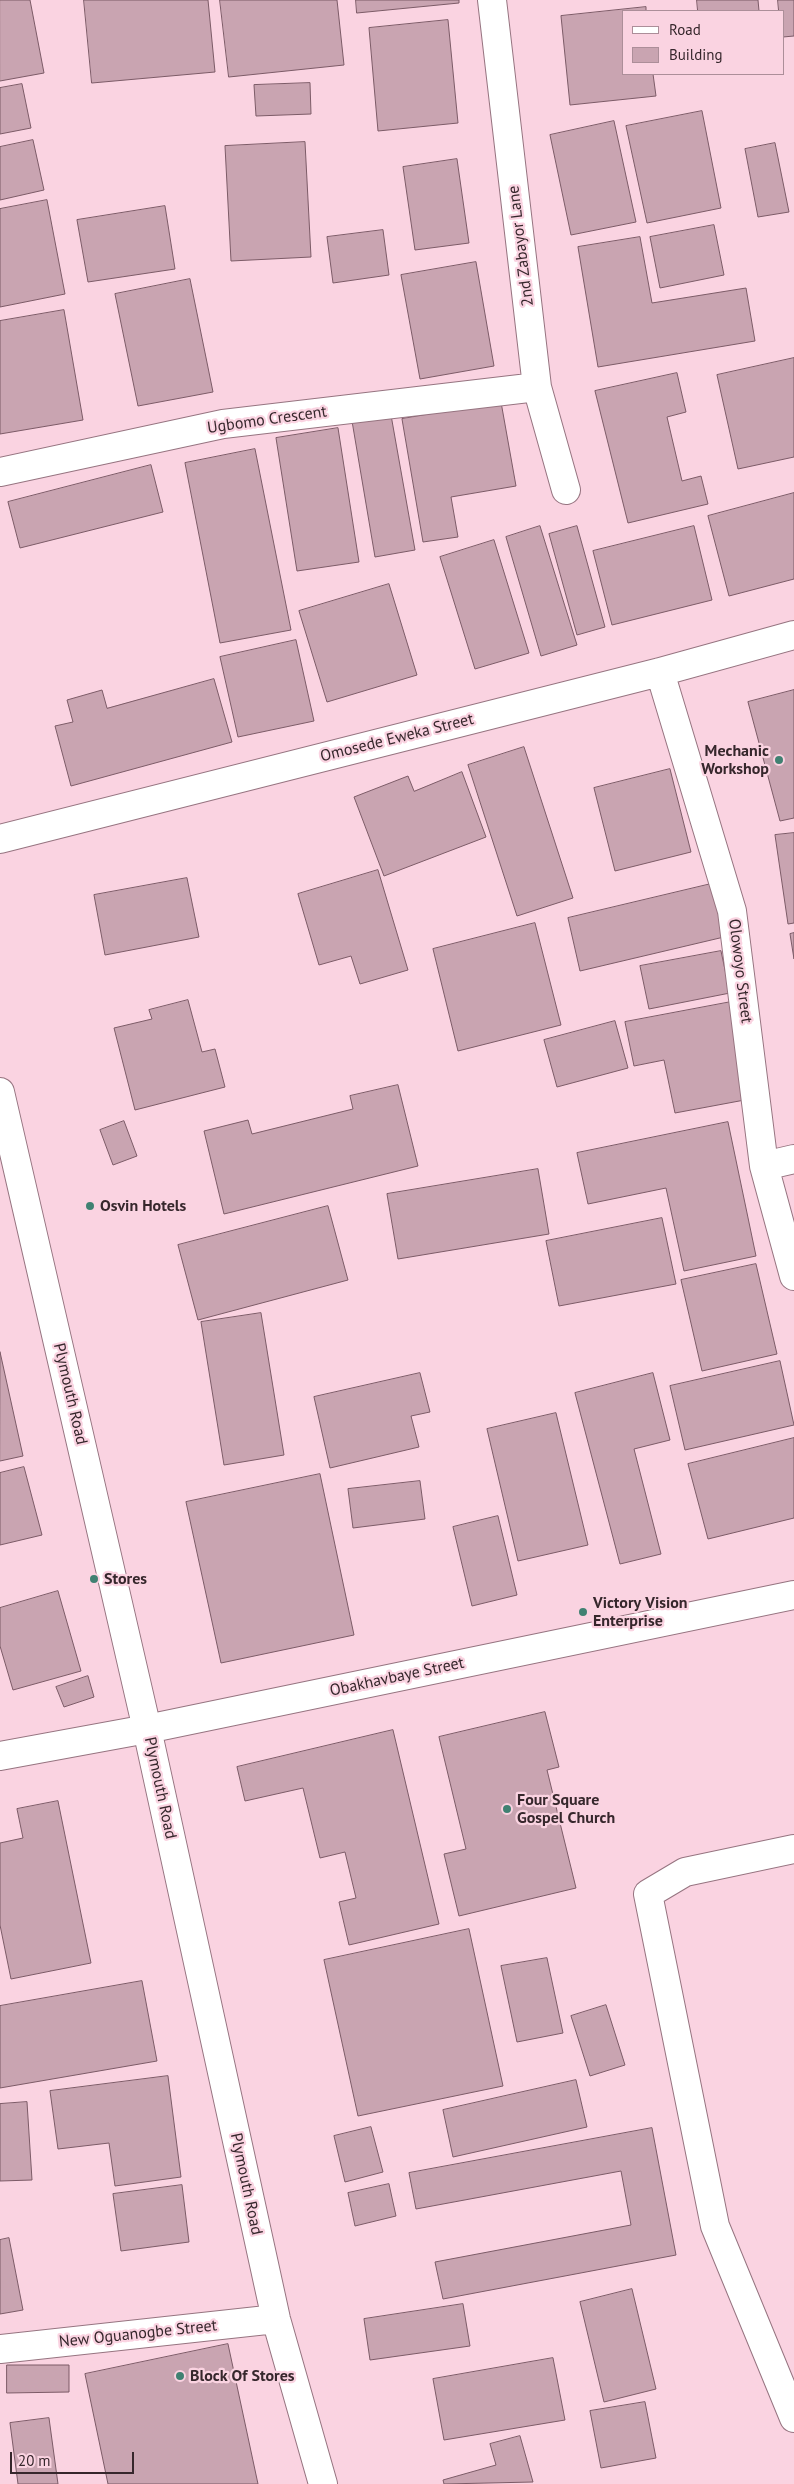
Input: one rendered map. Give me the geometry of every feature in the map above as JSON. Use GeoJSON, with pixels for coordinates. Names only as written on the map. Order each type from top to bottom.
{"type":"FeatureCollection","features":[{"type":"Feature","properties":{"kind":"street","name":"2nd Zabayor Lane"},"geometry":{"type":"LineString","coordinates":[[492,0],[537,387],[566,490]]}},
{"type":"Feature","properties":{"kind":"street","name":"Ugbomo Crescent"},"geometry":{"type":"LineString","coordinates":[[0,472],[223,424],[537,387]]}},
{"type":"Feature","properties":{"kind":"street","name":"Omosede Eweka Street"},"geometry":{"type":"LineString","coordinates":[[0,839],[660,672],[794,635]]}},
{"type":"Feature","properties":{"kind":"street","name":"Olowoyo Street"},"geometry":{"type":"LineString","coordinates":[[660,672],[732,911],[764,1166],[794,1276]]}},
{"type":"Feature","properties":{"kind":"street","name":"Plymouth Road"},"geometry":{"type":"LineString","coordinates":[[0,1092],[147,1729],[276,2319],[323,2484]]}},
{"type":"Feature","properties":{"kind":"street"},"geometry":{"type":"LineString","coordinates":[[764,1166],[794,1159]]}},
{"type":"Feature","properties":{"kind":"street","name":"Obakhavbaye Street"},"geometry":{"type":"LineString","coordinates":[[0,1756],[147,1729],[794,1595]]}},
{"type":"Feature","properties":{"kind":"street"},"geometry":{"type":"LineString","coordinates":[[794,1849],[685,1872],[648,1894],[715,2226],[794,2418]]}},
{"type":"Feature","properties":{"kind":"street","name":"New Oguanogbe Street"},"geometry":{"type":"LineString","coordinates":[[0,2348],[276,2319]]}},
{"type":"Feature","properties":{"kind":"building"},"geometry":{"type":"Polygon","coordinates":[[[0,0],[30,0],[44,73],[0,81],[0,0]]]}},
{"type":"Feature","properties":{"kind":"building"},"geometry":{"type":"Polygon","coordinates":[[[84,0],[208,0],[215,72],[92,83],[84,0]]]}},
{"type":"Feature","properties":{"kind":"building"},"geometry":{"type":"Polygon","coordinates":[[[220,0],[337,0],[344,65],[229,77],[220,0]]]}},
{"type":"Feature","properties":{"kind":"building"},"geometry":{"type":"Polygon","coordinates":[[[356,0],[459,0],[459,3],[357,13],[356,0]]]}},
{"type":"Feature","properties":{"kind":"building"},"geometry":{"type":"Polygon","coordinates":[[[697,0],[758,0],[759,10],[698,10],[697,0]]]}},
{"type":"Feature","properties":{"kind":"building"},"geometry":{"type":"Polygon","coordinates":[[[778,0],[794,0],[794,36],[784,37],[784,10],[779,10],[778,0]]]}},
{"type":"Feature","properties":{"kind":"building"},"geometry":{"type":"Polygon","coordinates":[[[646,7],[646,10],[622,10],[622,75],[653,75],[656,96],[570,105],[561,16],[646,7]]]}},
{"type":"Feature","properties":{"kind":"building"},"geometry":{"type":"Polygon","coordinates":[[[448,20],[458,123],[378,131],[369,28],[448,20]]]}},
{"type":"Feature","properties":{"kind":"building"},"geometry":{"type":"Polygon","coordinates":[[[310,83],[311,114],[256,116],[254,85],[310,83]]]}},
{"type":"Feature","properties":{"kind":"building"},"geometry":{"type":"Polygon","coordinates":[[[22,84],[31,128],[0,134],[0,88],[22,84]]]}},
{"type":"Feature","properties":{"kind":"building"},"geometry":{"type":"Polygon","coordinates":[[[702,111],[721,208],[647,223],[626,126],[702,111]]]}},
{"type":"Feature","properties":{"kind":"building"},"geometry":{"type":"Polygon","coordinates":[[[614,121],[636,222],[571,235],[550,135],[614,121]]]}},
{"type":"Feature","properties":{"kind":"building"},"geometry":{"type":"Polygon","coordinates":[[[33,140],[44,190],[0,200],[0,147],[33,140]]]}},
{"type":"Feature","properties":{"kind":"building"},"geometry":{"type":"Polygon","coordinates":[[[305,142],[311,257],[231,261],[225,146],[305,142]]]}},
{"type":"Feature","properties":{"kind":"building"},"geometry":{"type":"Polygon","coordinates":[[[775,143],[789,212],[758,217],[745,149],[775,143]]]}},
{"type":"Feature","properties":{"kind":"building"},"geometry":{"type":"Polygon","coordinates":[[[457,159],[469,243],[415,250],[403,167],[457,159]]]}},
{"type":"Feature","properties":{"kind":"building"},"geometry":{"type":"Polygon","coordinates":[[[47,200],[65,294],[0,307],[0,209],[47,200]]]}},
{"type":"Feature","properties":{"kind":"building"},"geometry":{"type":"Polygon","coordinates":[[[165,206],[175,269],[88,282],[77,220],[165,206]]]}},
{"type":"Feature","properties":{"kind":"building"},"geometry":{"type":"Polygon","coordinates":[[[714,225],[724,275],[660,288],[650,237],[714,225]]]}},
{"type":"Feature","properties":{"kind":"building"},"geometry":{"type":"Polygon","coordinates":[[[383,230],[389,275],[333,283],[327,237],[383,230]]]}},
{"type":"Feature","properties":{"kind":"building"},"geometry":{"type":"Polygon","coordinates":[[[640,237],[652,303],[746,288],[755,341],[598,367],[578,247],[640,237]]]}},
{"type":"Feature","properties":{"kind":"building"},"geometry":{"type":"Polygon","coordinates":[[[476,262],[494,366],[420,379],[401,275],[476,262]]]}},
{"type":"Feature","properties":{"kind":"building"},"geometry":{"type":"Polygon","coordinates":[[[190,279],[213,392],[138,406],[115,294],[190,279]]]}},
{"type":"Feature","properties":{"kind":"building"},"geometry":{"type":"Polygon","coordinates":[[[64,310],[83,420],[0,434],[0,321],[64,310]]]}},
{"type":"Feature","properties":{"kind":"building"},"geometry":{"type":"Polygon","coordinates":[[[794,358],[794,457],[738,469],[717,375],[794,358]]]}},
{"type":"Feature","properties":{"kind":"building"},"geometry":{"type":"Polygon","coordinates":[[[677,373],[686,412],[667,417],[682,481],[701,476],[708,504],[628,523],[595,391],[677,373]]]}},
{"type":"Feature","properties":{"kind":"building"},"geometry":{"type":"Polygon","coordinates":[[[501,402],[516,486],[451,497],[458,537],[423,542],[402,419],[501,402]]]}},
{"type":"Feature","properties":{"kind":"building"},"geometry":{"type":"Polygon","coordinates":[[[391,415],[415,550],[375,557],[352,421],[391,415]]]}},
{"type":"Feature","properties":{"kind":"building"},"geometry":{"type":"Polygon","coordinates":[[[338,428],[359,562],[297,571],[276,438],[338,428]]]}},
{"type":"Feature","properties":{"kind":"building"},"geometry":{"type":"Polygon","coordinates":[[[255,449],[291,630],[220,643],[185,463],[255,449]]]}},
{"type":"Feature","properties":{"kind":"building"},"geometry":{"type":"Polygon","coordinates":[[[151,465],[163,512],[20,548],[8,502],[151,465]]]}},
{"type":"Feature","properties":{"kind":"building"},"geometry":{"type":"Polygon","coordinates":[[[794,493],[794,579],[729,596],[708,516],[794,493]]]}},
{"type":"Feature","properties":{"kind":"building"},"geometry":{"type":"Polygon","coordinates":[[[540,526],[577,645],[541,656],[506,537],[540,526]]]}},
{"type":"Feature","properties":{"kind":"building"},"geometry":{"type":"Polygon","coordinates":[[[577,526],[605,627],[577,635],[549,534],[577,526]]]}},
{"type":"Feature","properties":{"kind":"building"},"geometry":{"type":"Polygon","coordinates":[[[694,526],[712,600],[612,625],[593,551],[694,526]]]}},
{"type":"Feature","properties":{"kind":"building"},"geometry":{"type":"Polygon","coordinates":[[[494,540],[529,653],[475,669],[440,557],[494,540]]]}},
{"type":"Feature","properties":{"kind":"building"},"geometry":{"type":"Polygon","coordinates":[[[389,584],[417,675],[327,702],[299,611],[389,584]]]}},
{"type":"Feature","properties":{"kind":"building"},"geometry":{"type":"Polygon","coordinates":[[[296,640],[314,721],[238,737],[220,657],[296,640]]]}},
{"type":"Feature","properties":{"kind":"building"},"geometry":{"type":"Polygon","coordinates":[[[214,679],[232,742],[71,786],[55,726],[73,722],[67,700],[102,690],[107,708],[214,679]]]}},
{"type":"Feature","properties":{"kind":"building","name":"Mechanic Workshop"},"geometry":{"type":"Polygon","coordinates":[[[794,690],[794,818],[780,821],[748,702],[794,690]]]}},
{"type":"Feature","properties":{"kind":"building"},"geometry":{"type":"Polygon","coordinates":[[[524,747],[573,898],[517,916],[468,765],[524,747]]]}},
{"type":"Feature","properties":{"kind":"building"},"geometry":{"type":"Polygon","coordinates":[[[670,769],[691,852],[615,871],[594,788],[670,769]]]}},
{"type":"Feature","properties":{"kind":"building"},"geometry":{"type":"Polygon","coordinates":[[[462,772],[486,837],[384,876],[354,797],[408,776],[414,791],[462,772]]]}},
{"type":"Feature","properties":{"kind":"building"},"geometry":{"type":"Polygon","coordinates":[[[794,833],[794,923],[788,924],[775,835],[794,833]]]}},
{"type":"Feature","properties":{"kind":"building"},"geometry":{"type":"Polygon","coordinates":[[[378,870],[408,970],[360,984],[351,956],[319,965],[298,894],[378,870]]]}},
{"type":"Feature","properties":{"kind":"building"},"geometry":{"type":"Polygon","coordinates":[[[187,878],[199,937],[105,955],[94,895],[187,878]]]}},
{"type":"Feature","properties":{"kind":"building"},"geometry":{"type":"Polygon","coordinates":[[[711,884],[724,937],[580,971],[568,918],[711,884]]]}},
{"type":"Feature","properties":{"kind":"building"},"geometry":{"type":"Polygon","coordinates":[[[535,923],[561,1025],[458,1051],[433,949],[535,923]]]}},
{"type":"Feature","properties":{"kind":"building"},"geometry":{"type":"Polygon","coordinates":[[[794,933],[794,959],[790,934],[794,933]]]}},
{"type":"Feature","properties":{"kind":"building"},"geometry":{"type":"Polygon","coordinates":[[[721,951],[730,993],[649,1009],[640,966],[721,951]]]}},
{"type":"Feature","properties":{"kind":"building"},"geometry":{"type":"Polygon","coordinates":[[[188,1000],[202,1052],[215,1049],[225,1087],[135,1110],[114,1028],[152,1019],[149,1010],[188,1000]]]}},
{"type":"Feature","properties":{"kind":"building"},"geometry":{"type":"Polygon","coordinates":[[[731,1002],[750,1099],[675,1113],[664,1060],[634,1066],[625,1022],[731,1002]]]}},
{"type":"Feature","properties":{"kind":"building"},"geometry":{"type":"Polygon","coordinates":[[[615,1021],[628,1068],[557,1087],[544,1040],[615,1021]]]}},
{"type":"Feature","properties":{"kind":"building"},"geometry":{"type":"Polygon","coordinates":[[[398,1085],[418,1166],[224,1214],[204,1131],[248,1120],[252,1134],[353,1109],[350,1096],[398,1085]]]}},
{"type":"Feature","properties":{"kind":"building"},"geometry":{"type":"Polygon","coordinates":[[[124,1121],[137,1156],[113,1165],[100,1130],[124,1121]]]}},
{"type":"Feature","properties":{"kind":"building"},"geometry":{"type":"Polygon","coordinates":[[[728,1122],[756,1256],[684,1271],[666,1188],[588,1204],[577,1153],[728,1122]]]}},
{"type":"Feature","properties":{"kind":"building"},"geometry":{"type":"Polygon","coordinates":[[[538,1169],[549,1234],[398,1259],[387,1194],[538,1169]]]}},
{"type":"Feature","properties":{"kind":"building"},"geometry":{"type":"Polygon","coordinates":[[[328,1206],[348,1280],[198,1320],[178,1245],[328,1206]]]}},
{"type":"Feature","properties":{"kind":"building"},"geometry":{"type":"Polygon","coordinates":[[[662,1218],[676,1284],[559,1306],[546,1241],[662,1218]]]}},
{"type":"Feature","properties":{"kind":"building"},"geometry":{"type":"Polygon","coordinates":[[[756,1264],[777,1354],[702,1371],[681,1280],[756,1264]]]}},
{"type":"Feature","properties":{"kind":"building"},"geometry":{"type":"Polygon","coordinates":[[[261,1313],[284,1455],[224,1465],[201,1322],[261,1313]]]}},
{"type":"Feature","properties":{"kind":"building"},"geometry":{"type":"Polygon","coordinates":[[[0,1352],[23,1456],[0,1461],[0,1352]]]}},
{"type":"Feature","properties":{"kind":"building"},"geometry":{"type":"Polygon","coordinates":[[[780,1361],[794,1425],[685,1450],[670,1386],[780,1361]]]}},
{"type":"Feature","properties":{"kind":"building"},"geometry":{"type":"Polygon","coordinates":[[[420,1373],[430,1412],[411,1416],[419,1447],[330,1468],[314,1397],[420,1373]]]}},
{"type":"Feature","properties":{"kind":"building"},"geometry":{"type":"Polygon","coordinates":[[[653,1373],[670,1440],[634,1449],[661,1554],[620,1564],[575,1393],[653,1373]]]}},
{"type":"Feature","properties":{"kind":"building"},"geometry":{"type":"Polygon","coordinates":[[[556,1413],[588,1545],[518,1561],[487,1429],[556,1413]]]}},
{"type":"Feature","properties":{"kind":"building"},"geometry":{"type":"Polygon","coordinates":[[[794,1438],[794,1518],[708,1539],[688,1464],[794,1438]]]}},
{"type":"Feature","properties":{"kind":"building"},"geometry":{"type":"Polygon","coordinates":[[[24,1467],[42,1535],[0,1545],[0,1473],[24,1467]]]}},
{"type":"Feature","properties":{"kind":"building"},"geometry":{"type":"Polygon","coordinates":[[[320,1474],[354,1635],[221,1663],[186,1502],[320,1474]]]}},
{"type":"Feature","properties":{"kind":"building"},"geometry":{"type":"Polygon","coordinates":[[[420,1481],[425,1519],[353,1528],[348,1489],[420,1481]]]}},
{"type":"Feature","properties":{"kind":"building"},"geometry":{"type":"Polygon","coordinates":[[[498,1516],[517,1595],[472,1606],[453,1527],[498,1516]]]}},
{"type":"Feature","properties":{"kind":"building"},"geometry":{"type":"Polygon","coordinates":[[[58,1591],[81,1671],[13,1690],[0,1646],[0,1608],[58,1591]]]}},
{"type":"Feature","properties":{"kind":"building"},"geometry":{"type":"Polygon","coordinates":[[[88,1676],[94,1697],[64,1707],[56,1687],[88,1676]]]}},
{"type":"Feature","properties":{"kind":"building","name":"Four Square Gospel Church"},"geometry":{"type":"Polygon","coordinates":[[[545,1712],[559,1767],[547,1770],[576,1888],[459,1916],[444,1854],[466,1849],[439,1737],[545,1712]]]}},
{"type":"Feature","properties":{"kind":"building"},"geometry":{"type":"Polygon","coordinates":[[[393,1730],[439,1924],[349,1945],[339,1902],[356,1898],[345,1852],[320,1858],[303,1788],[245,1801],[237,1767],[393,1730]]]}},
{"type":"Feature","properties":{"kind":"building"},"geometry":{"type":"Polygon","coordinates":[[[58,1801],[91,1963],[11,1979],[0,1925],[0,1843],[23,1838],[17,1809],[58,1801]]]}},
{"type":"Feature","properties":{"kind":"building"},"geometry":{"type":"Polygon","coordinates":[[[469,1929],[503,2086],[358,2116],[324,1960],[469,1929]]]}},
{"type":"Feature","properties":{"kind":"building"},"geometry":{"type":"Polygon","coordinates":[[[547,1958],[563,2033],[517,2042],[501,1966],[547,1958]]]}},
{"type":"Feature","properties":{"kind":"building"},"geometry":{"type":"Polygon","coordinates":[[[142,1981],[157,2061],[0,2088],[0,2006],[142,1981]]]}},
{"type":"Feature","properties":{"kind":"building"},"geometry":{"type":"Polygon","coordinates":[[[606,2005],[625,2065],[590,2076],[571,2016],[606,2005]]]}},
{"type":"Feature","properties":{"kind":"building"},"geometry":{"type":"Polygon","coordinates":[[[168,2076],[181,2177],[115,2186],[109,2143],[58,2149],[50,2091],[168,2076]]]}},
{"type":"Feature","properties":{"kind":"building"},"geometry":{"type":"Polygon","coordinates":[[[576,2080],[587,2127],[453,2157],[443,2110],[576,2080]]]}},
{"type":"Feature","properties":{"kind":"building"},"geometry":{"type":"Polygon","coordinates":[[[27,2102],[32,2180],[0,2181],[0,2104],[27,2102]]]}},
{"type":"Feature","properties":{"kind":"building"},"geometry":{"type":"Polygon","coordinates":[[[371,2127],[383,2172],[345,2182],[334,2136],[371,2127]]]}},
{"type":"Feature","properties":{"kind":"building"},"geometry":{"type":"Polygon","coordinates":[[[652,2128],[676,2255],[443,2299],[435,2262],[631,2225],[621,2171],[416,2209],[409,2173],[652,2128]]]}},
{"type":"Feature","properties":{"kind":"building"},"geometry":{"type":"Polygon","coordinates":[[[389,2184],[396,2216],[355,2226],[348,2193],[389,2184]]]}},
{"type":"Feature","properties":{"kind":"building"},"geometry":{"type":"Polygon","coordinates":[[[182,2185],[189,2242],[121,2251],[113,2194],[182,2185]]]}},
{"type":"Feature","properties":{"kind":"building"},"geometry":{"type":"Polygon","coordinates":[[[9,2238],[23,2310],[0,2314],[0,2240],[9,2238]]]}},
{"type":"Feature","properties":{"kind":"building"},"geometry":{"type":"Polygon","coordinates":[[[632,2289],[656,2389],[604,2402],[580,2302],[632,2289]]]}},
{"type":"Feature","properties":{"kind":"building"},"geometry":{"type":"Polygon","coordinates":[[[463,2304],[470,2346],[370,2360],[364,2319],[463,2304]]]}},
{"type":"Feature","properties":{"kind":"building"},"geometry":{"type":"Polygon","coordinates":[[[228,2344],[258,2484],[108,2484],[85,2374],[228,2344]]]}},
{"type":"Feature","properties":{"kind":"building"},"geometry":{"type":"Polygon","coordinates":[[[553,2358],[565,2420],[444,2440],[433,2379],[553,2358]]]}},
{"type":"Feature","properties":{"kind":"building"},"geometry":{"type":"Polygon","coordinates":[[[7,2365],[69,2365],[69,2392],[7,2393],[7,2365]]]}},
{"type":"Feature","properties":{"kind":"building"},"geometry":{"type":"Polygon","coordinates":[[[645,2402],[656,2458],[601,2468],[590,2411],[645,2402]]]}},
{"type":"Feature","properties":{"kind":"building"},"geometry":{"type":"Polygon","coordinates":[[[49,2418],[58,2484],[18,2484],[10,2423],[49,2418]]]}},
{"type":"Feature","properties":{"kind":"building"},"geometry":{"type":"Polygon","coordinates":[[[520,2436],[533,2482],[444,2484],[443,2480],[496,2465],[490,2444],[520,2436]]]}},
{"type":"Feature","properties":{"kind":"place","name":"Mechanic Workshop"},"geometry":{"type":"Point","coordinates":[779,760]}},
{"type":"Feature","properties":{"kind":"place","name":"Osvin Hotels"},"geometry":{"type":"Point","coordinates":[90,1206]}},
{"type":"Feature","properties":{"kind":"place","name":"Stores"},"geometry":{"type":"Point","coordinates":[94,1579]}},
{"type":"Feature","properties":{"kind":"place","name":"Victory Vision Enterprise"},"geometry":{"type":"Point","coordinates":[583,1612]}},
{"type":"Feature","properties":{"kind":"place","name":"Four Square Gospel Church"},"geometry":{"type":"Point","coordinates":[507,1809]}},
{"type":"Feature","properties":{"kind":"place","name":"Block Of Stores"},"geometry":{"type":"Point","coordinates":[180,2376]}}]}
